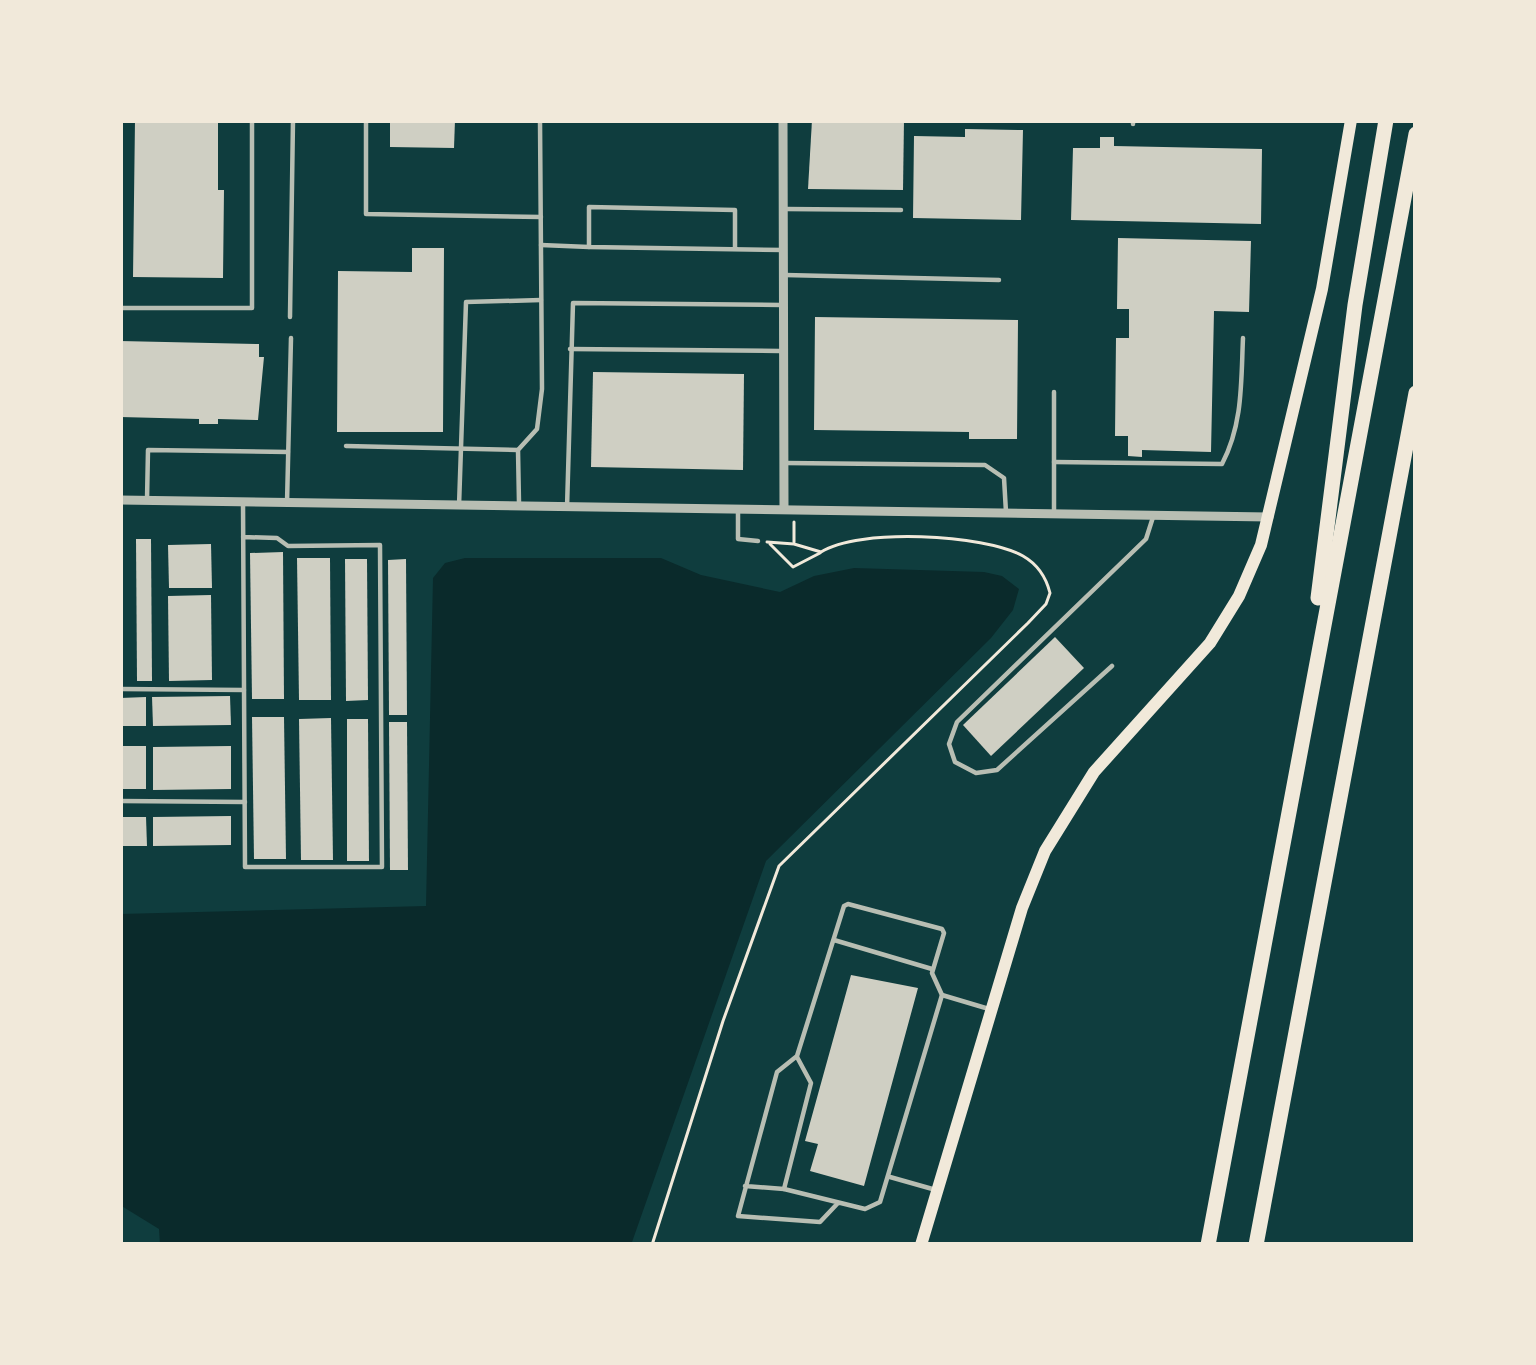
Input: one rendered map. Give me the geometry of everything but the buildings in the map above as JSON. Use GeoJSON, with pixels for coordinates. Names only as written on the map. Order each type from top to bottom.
{"type":"FeatureCollection","features":[{"type":"Feature","properties":{"kind":"highway"},"geometry":{"type":"LineString","coordinates":[[1302,736],[1344,387],[1386,120]]}},
{"type":"Feature","properties":{"kind":"highway"},"geometry":{"type":"LineString","coordinates":[[1208,1245],[1416,134]]}},
{"type":"Feature","properties":{"kind":"highway"},"geometry":{"type":"LineString","coordinates":[[1256,1245],[1416,393]]}},
{"type":"Feature","properties":{"kind":"main road"},"geometry":{"type":"LineString","coordinates":[[921,1245],[1022,908],[1060,824],[1113,748],[1210,643],[1245,583],[1269,517],[1322,289],[1351,120]]}},
{"type":"Feature","properties":{"kind":"street"},"geometry":{"type":"LineString","coordinates":[[782,120],[784,509]]}},
{"type":"Feature","properties":{"kind":"street"},"geometry":{"type":"LineString","coordinates":[[120,500],[1269,517]]}},
{"type":"Feature","properties":{"kind":"lane"},"geometry":{"type":"LineString","coordinates":[[120,308],[252,308],[252,120]]}},
{"type":"Feature","properties":{"kind":"lane"},"geometry":{"type":"LineString","coordinates":[[290,317],[293,120]]}},
{"type":"Feature","properties":{"kind":"lane"},"geometry":{"type":"LineString","coordinates":[[366,120],[366,214],[541,218]]}},
{"type":"Feature","properties":{"kind":"lane"},"geometry":{"type":"LineString","coordinates":[[519,507],[518,450],[537,429],[540,120]]}},
{"type":"Feature","properties":{"kind":"lane"},"geometry":{"type":"LineString","coordinates":[[589,247],[590,207],[735,210],[735,249]]}},
{"type":"Feature","properties":{"kind":"lane"},"geometry":{"type":"LineString","coordinates":[[786,209],[901,209]]}},
{"type":"Feature","properties":{"kind":"lane"},"geometry":{"type":"LineString","coordinates":[[541,245],[785,250]]}},
{"type":"Feature","properties":{"kind":"lane"},"geometry":{"type":"LineString","coordinates":[[785,275],[999,280]]}},
{"type":"Feature","properties":{"kind":"lane"},"geometry":{"type":"LineString","coordinates":[[459,506],[466,302],[541,300]]}},
{"type":"Feature","properties":{"kind":"lane"},"geometry":{"type":"LineString","coordinates":[[567,508],[573,303],[785,305]]}},
{"type":"Feature","properties":{"kind":"lane"},"geometry":{"type":"LineString","coordinates":[[286,503],[291,338]]}},
{"type":"Feature","properties":{"kind":"lane"},"geometry":{"type":"LineString","coordinates":[[1054,462],[1222,464],[1240,416],[1244,338]]}},
{"type":"Feature","properties":{"kind":"lane"},"geometry":{"type":"LineString","coordinates":[[570,349],[785,351]]}},
{"type":"Feature","properties":{"kind":"lane"},"geometry":{"type":"LineString","coordinates":[[1054,392],[1054,513]]}},
{"type":"Feature","properties":{"kind":"lane"},"geometry":{"type":"LineString","coordinates":[[346,446],[518,450]]}},
{"type":"Feature","properties":{"kind":"lane"},"geometry":{"type":"LineString","coordinates":[[147,500],[148,450],[288,452]]}},
{"type":"Feature","properties":{"kind":"lane"},"geometry":{"type":"LineString","coordinates":[[784,463],[985,465],[1004,478],[1006,512]]}},
{"type":"Feature","properties":{"kind":"lane"},"geometry":{"type":"LineString","coordinates":[[243,502],[243,537],[244,690],[244,802],[245,867],[382,867],[380,545],[288,546],[278,538],[243,537]]}},
{"type":"Feature","properties":{"kind":"lane"},"geometry":{"type":"LineString","coordinates":[[738,509],[738,539],[758,541]]}},
{"type":"Feature","properties":{"kind":"lane"},"geometry":{"type":"LineString","coordinates":[[1112,666],[997,770],[976,773],[955,762],[950,744],[957,722],[1146,539],[1154,514]]}},
{"type":"Feature","properties":{"kind":"lane"},"geometry":{"type":"LineString","coordinates":[[120,689],[244,690]]}},
{"type":"Feature","properties":{"kind":"lane"},"geometry":{"type":"LineString","coordinates":[[120,801],[244,802]]}},
{"type":"Feature","properties":{"kind":"lane"},"geometry":{"type":"LineString","coordinates":[[745,1186],[784,1189],[838,1202],[865,1209],[880,1202],[942,994],[934,969],[944,933],[848,904],[797,1056],[777,1072],[745,1186],[738,1216],[820,1222],[838,1202]]}},
{"type":"Feature","properties":{"kind":"lane"},"geometry":{"type":"LineString","coordinates":[[834,940],[934,969]]}},
{"type":"Feature","properties":{"kind":"lane"},"geometry":{"type":"LineString","coordinates":[[942,994],[991,1010]]}},
{"type":"Feature","properties":{"kind":"lane"},"geometry":{"type":"LineString","coordinates":[[784,1189],[811,1083],[797,1056]]}},
{"type":"Feature","properties":{"kind":"lane"},"geometry":{"type":"LineString","coordinates":[[887,1177],[936,1190]]}},
{"type":"Feature","properties":{"kind":"path"},"geometry":{"type":"LineString","coordinates":[[794,522],[794,544]]}},
{"type":"Feature","properties":{"kind":"path"},"geometry":{"type":"LineString","coordinates":[[652,1245],[778,866],[1046,604],[1050,592],[1038,568],[1006,550],[925,538],[867,537],[834,544],[794,567],[767,542]]}},
{"type":"Feature","properties":{"kind":"path"},"geometry":{"type":"LineString","coordinates":[[758,541],[821,552]]}},
{"type":"Feature","properties":{"kind":"water"},"geometry":{"type":"Polygon","coordinates":[[[465,558],[661,558],[701,575],[780,592],[814,576],[854,568],[984,572],[1002,576],[1019,589],[1013,610],[991,638],[766,861],[631,1245],[160,1245],[159,1229],[120,1205],[120,914],[426,906],[433,578],[445,563],[465,558]]]}}]}
